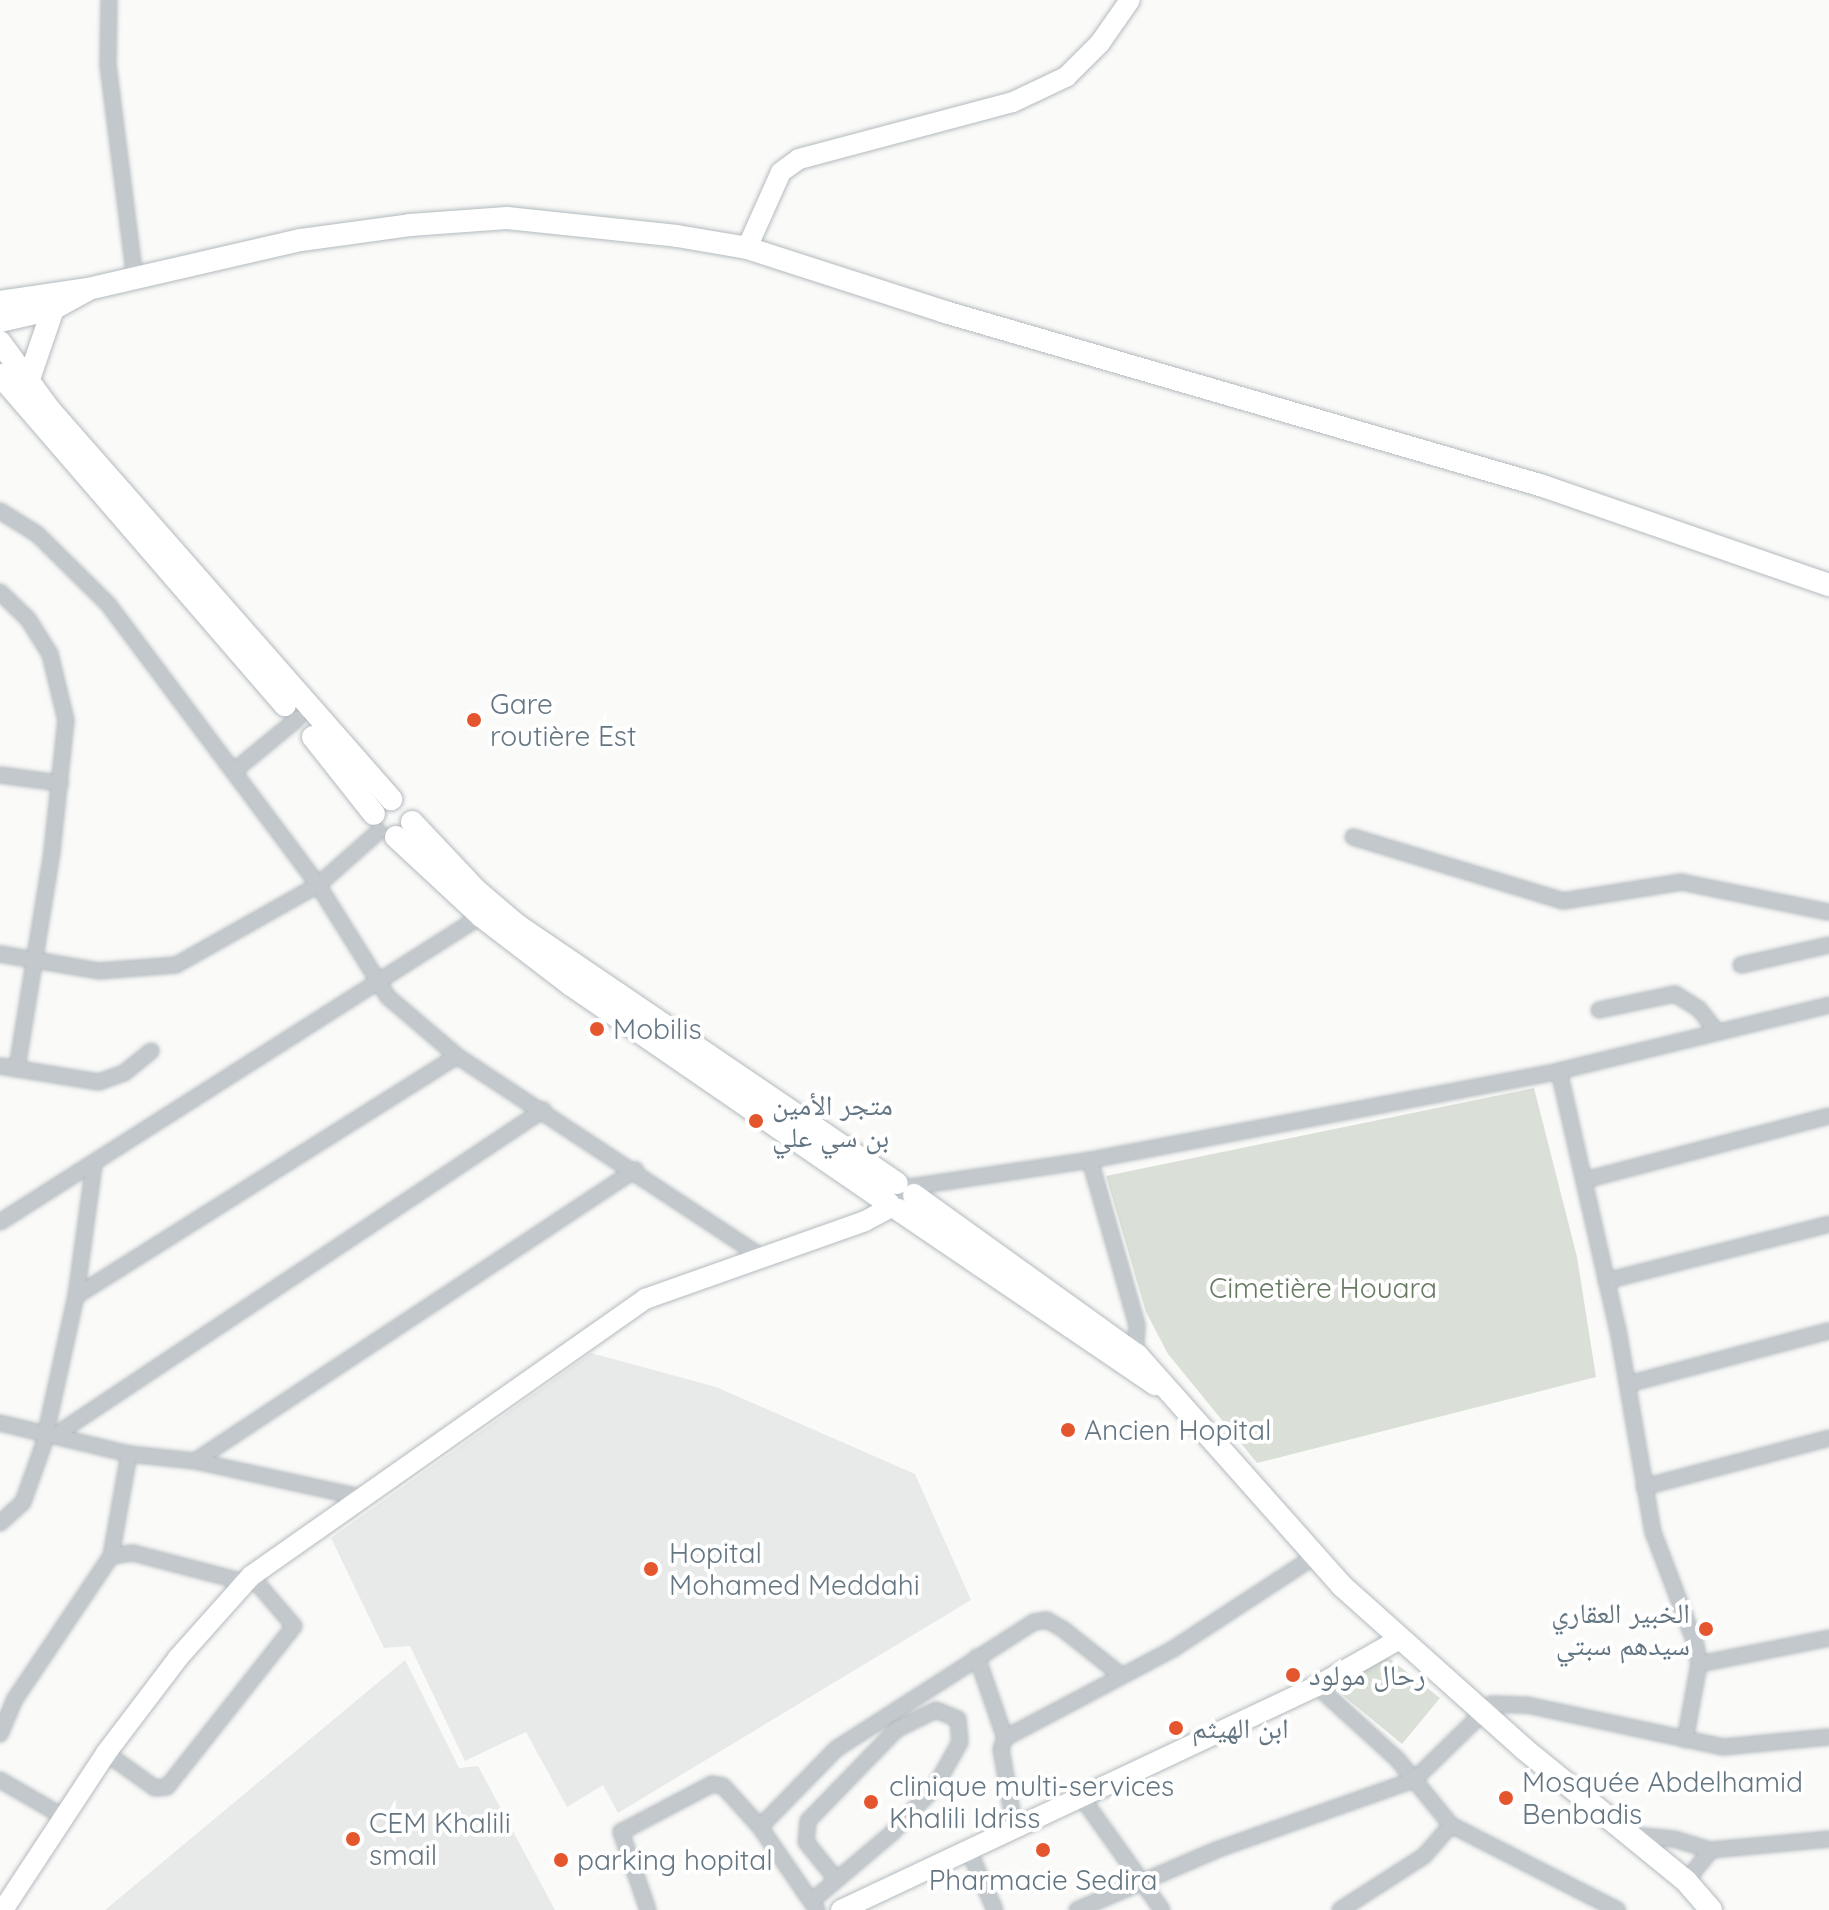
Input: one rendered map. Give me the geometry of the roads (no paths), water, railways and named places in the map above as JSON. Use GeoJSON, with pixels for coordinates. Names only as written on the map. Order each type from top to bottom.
{"type":"FeatureCollection","features":[{"type":"Feature","properties":{"kind":"main road"},"geometry":{"type":"LineString","coordinates":[[747,248],[781,172],[799,159],[1013,102],[1066,77],[1100,43],[1130,0]]}},
{"type":"Feature","properties":{"kind":"main road"},"geometry":{"type":"LineString","coordinates":[[0,302],[88,289],[301,240],[507,218],[747,248],[960,316],[1543,486],[1829,585]]}},
{"type":"Feature","properties":{"kind":"main road"},"geometry":{"type":"LineString","coordinates":[[0,321],[53,309],[88,289]]}},
{"type":"Feature","properties":{"kind":"main road"},"geometry":{"type":"LineString","coordinates":[[15,389],[53,309]]}},
{"type":"Feature","properties":{"kind":"main road"},"geometry":{"type":"LineString","coordinates":[[0,342],[15,389],[390,826],[481,916],[571,985],[900,1198]]}},
{"type":"Feature","properties":{"kind":"main road"},"geometry":{"type":"LineString","coordinates":[[0,375],[391,799],[407,805],[390,826]]}},
{"type":"Feature","properties":{"kind":"main road"},"geometry":{"type":"LineString","coordinates":[[390,826],[391,799]]}},
{"type":"Feature","properties":{"kind":"main road"},"geometry":{"type":"LineString","coordinates":[[390,826],[529,934],[1132,1362],[1163,1388],[1315,1556],[1398,1640],[1686,1881],[1711,1910]]}},
{"type":"Feature","properties":{"kind":"main road"},"geometry":{"type":"LineString","coordinates":[[4,1903],[106,1753],[248,1579],[645,1299],[763,1258],[900,1198]]}},
{"type":"Feature","properties":{"kind":"main road"},"geometry":{"type":"LineString","coordinates":[[852,1908],[1080,1795],[1317,1686],[1398,1640]]}},
{"type":"Feature","properties":{"kind":"street"},"geometry":{"type":"LineString","coordinates":[[109,0],[108,65],[135,279]]}},
{"type":"Feature","properties":{"kind":"street"},"geometry":{"type":"LineString","coordinates":[[0,511],[37,534],[91,585],[318,885],[377,985],[457,1056],[635,1170],[763,1258]]}},
{"type":"Feature","properties":{"kind":"street"},"geometry":{"type":"LineString","coordinates":[[0,592],[28,619],[59,678],[66,720],[60,783],[17,1069]]}},
{"type":"Feature","properties":{"kind":"street"},"geometry":{"type":"LineString","coordinates":[[234,771],[297,719]]}},
{"type":"Feature","properties":{"kind":"street"},"geometry":{"type":"LineString","coordinates":[[0,775],[60,783]]}},
{"type":"Feature","properties":{"kind":"street"},"geometry":{"type":"LineString","coordinates":[[0,954],[99,971],[176,965],[318,885],[390,826]]}},
{"type":"Feature","properties":{"kind":"street"},"geometry":{"type":"LineString","coordinates":[[1353,837],[1563,901],[1681,882],[1829,912]]}},
{"type":"Feature","properties":{"kind":"street"},"geometry":{"type":"LineString","coordinates":[[0,1222],[481,916]]}},
{"type":"Feature","properties":{"kind":"street"},"geometry":{"type":"LineString","coordinates":[[1741,965],[1829,945]]}},
{"type":"Feature","properties":{"kind":"street"},"geometry":{"type":"LineString","coordinates":[[1599,1010],[1675,994],[1699,1009],[1716,1031]]}},
{"type":"Feature","properties":{"kind":"street"},"geometry":{"type":"LineString","coordinates":[[900,1198],[1559,1071],[1829,1005]]}},
{"type":"Feature","properties":{"kind":"street"},"geometry":{"type":"LineString","coordinates":[[0,1066],[83,1084],[124,1073],[151,1051]]}},
{"type":"Feature","properties":{"kind":"street"},"geometry":{"type":"LineString","coordinates":[[76,1296],[457,1056]]}},
{"type":"Feature","properties":{"kind":"street"},"geometry":{"type":"LineString","coordinates":[[1559,1071],[1628,1384],[1653,1532],[1691,1627],[1699,1664],[1685,1740]]}},
{"type":"Feature","properties":{"kind":"street"},"geometry":{"type":"LineString","coordinates":[[50,1434],[543,1110]]}},
{"type":"Feature","properties":{"kind":"street"},"geometry":{"type":"LineString","coordinates":[[1585,1180],[1829,1116]]}},
{"type":"Feature","properties":{"kind":"street"},"geometry":{"type":"LineString","coordinates":[[1090,1160],[1137,1325],[1132,1362]]}},
{"type":"Feature","properties":{"kind":"street"},"geometry":{"type":"LineString","coordinates":[[0,1523],[23,1502],[34,1482],[50,1434],[76,1296],[94,1164]]}},
{"type":"Feature","properties":{"kind":"street"},"geometry":{"type":"LineString","coordinates":[[195,1461],[635,1170]]}},
{"type":"Feature","properties":{"kind":"street"},"geometry":{"type":"LineString","coordinates":[[1606,1281],[1829,1224]]}},
{"type":"Feature","properties":{"kind":"street"},"geometry":{"type":"LineString","coordinates":[[1628,1384],[1829,1331]]}},
{"type":"Feature","properties":{"kind":"street"},"geometry":{"type":"LineString","coordinates":[[0,1423],[129,1454],[195,1461],[364,1498]]}},
{"type":"Feature","properties":{"kind":"street"},"geometry":{"type":"LineString","coordinates":[[1644,1487],[1829,1438]]}},
{"type":"Feature","properties":{"kind":"street"},"geometry":{"type":"LineString","coordinates":[[0,1734],[15,1699],[111,1556],[129,1454]]}},
{"type":"Feature","properties":{"kind":"street"},"geometry":{"type":"LineString","coordinates":[[106,1753],[155,1788],[167,1787],[294,1626],[248,1579],[133,1553],[111,1556]]}},
{"type":"Feature","properties":{"kind":"street"},"geometry":{"type":"LineString","coordinates":[[1005,1738],[1122,1676],[1238,1609],[1315,1556]]}},
{"type":"Feature","properties":{"kind":"street"},"geometry":{"type":"LineString","coordinates":[[760,1827],[836,1749],[1034,1622],[1047,1620],[1122,1676]]}},
{"type":"Feature","properties":{"kind":"street"},"geometry":{"type":"LineString","coordinates":[[1699,1664],[1829,1638]]}},
{"type":"Feature","properties":{"kind":"street"},"geometry":{"type":"LineString","coordinates":[[977,1657],[1005,1738],[1001,1749],[1015,1829]]}},
{"type":"Feature","properties":{"kind":"street"},"geometry":{"type":"LineString","coordinates":[[1317,1686],[1414,1780],[1451,1825],[1618,1910]]}},
{"type":"Feature","properties":{"kind":"street"},"geometry":{"type":"LineString","coordinates":[[1077,1910],[1142,1882],[1414,1780],[1481,1711],[1492,1704],[1527,1705],[1723,1747],[1829,1737]]}},
{"type":"Feature","properties":{"kind":"street"},"geometry":{"type":"LineString","coordinates":[[648,1910],[621,1841],[626,1827],[712,1784],[723,1786],[760,1827],[815,1905],[836,1879],[892,1833],[935,1787],[960,1742],[958,1719],[936,1710],[897,1729],[808,1821],[806,1842],[836,1879]]}},
{"type":"Feature","properties":{"kind":"street"},"geometry":{"type":"LineString","coordinates":[[1807,1740],[1829,1749]]}},
{"type":"Feature","properties":{"kind":"street"},"geometry":{"type":"LineString","coordinates":[[0,1780],[64,1817]]}},
{"type":"Feature","properties":{"kind":"street"},"geometry":{"type":"LineString","coordinates":[[1080,1795],[1162,1910]]}},
{"type":"Feature","properties":{"kind":"street"},"geometry":{"type":"LineString","coordinates":[[1340,1910],[1424,1856],[1451,1825]]}},
{"type":"Feature","properties":{"kind":"street"},"geometry":{"type":"LineString","coordinates":[[1632,1835],[1674,1839],[1711,1850],[1829,1839]]}},
{"type":"Feature","properties":{"kind":"street"},"geometry":{"type":"LineString","coordinates":[[1686,1881],[1711,1850]]}},
{"type":"Feature","properties":{"kind":"street"},"geometry":{"type":"LineString","coordinates":[[969,1851],[995,1910]]}},
{"type":"Feature","properties":{"kind":"place","name":"Gare routière Est"},"geometry":{"type":"Point","coordinates":[474,720]}},
{"type":"Feature","properties":{"kind":"place","name":"Mobilis"},"geometry":{"type":"Point","coordinates":[597,1029]}},
{"type":"Feature","properties":{"kind":"place","name":"متجر الأمين بن سي علي"},"geometry":{"type":"Point","coordinates":[756,1121]}},
{"type":"Feature","properties":{"kind":"place","name":"Ancien Hopital"},"geometry":{"type":"Point","coordinates":[1068,1430]}},
{"type":"Feature","properties":{"kind":"place","name":"Hopital Mohamed Meddahi"},"geometry":{"type":"Point","coordinates":[651,1569]}},
{"type":"Feature","properties":{"kind":"place","name":"الخبير العقاري سيدهم سبتي"},"geometry":{"type":"Point","coordinates":[1706,1629]}},
{"type":"Feature","properties":{"kind":"place","name":"رحال مولود"},"geometry":{"type":"Point","coordinates":[1293,1675]}},
{"type":"Feature","properties":{"kind":"place","name":"ابن الهيثم"},"geometry":{"type":"Point","coordinates":[1176,1728]}},
{"type":"Feature","properties":{"kind":"place","name":"Mosquée Abdelhamid Benbadis"},"geometry":{"type":"Point","coordinates":[1506,1798]}},
{"type":"Feature","properties":{"kind":"place","name":"clinique multi-services Khalili Idriss"},"geometry":{"type":"Point","coordinates":[871,1802]}},
{"type":"Feature","properties":{"kind":"place","name":"CEM Khalili smail"},"geometry":{"type":"Point","coordinates":[353,1839]}},
{"type":"Feature","properties":{"kind":"place","name":"Pharmacie Sedira"},"geometry":{"type":"Point","coordinates":[1043,1850]}},
{"type":"Feature","properties":{"kind":"place","name":"parking hopital"},"geometry":{"type":"Point","coordinates":[561,1860]}},
{"type":"Feature","properties":{"kind":"park label","name":"Cimetière Houara"},"geometry":{"type":"Point","coordinates":[1323,1288]}}]}
